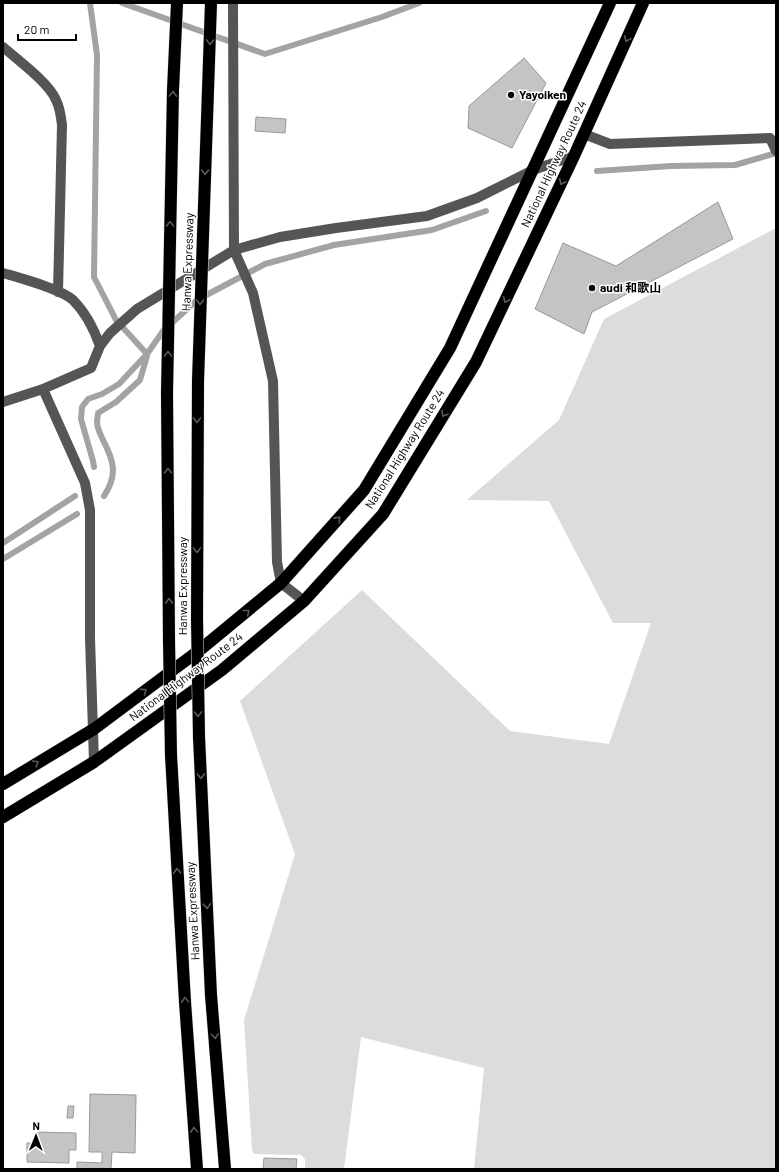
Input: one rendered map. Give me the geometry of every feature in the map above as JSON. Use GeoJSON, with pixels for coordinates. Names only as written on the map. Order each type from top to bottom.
{"type":"FeatureCollection","features":[{"type":"Feature","properties":{"kind":"highway","name":"Hanwa Expressway"},"geometry":{"type":"LineString","coordinates":[[176,3],[167,392],[171,755],[185,1002],[197,1169]]}},
{"type":"Feature","properties":{"kind":"highway","name":"Hanwa Expressway"},"geometry":{"type":"LineString","coordinates":[[211,3],[198,381],[197,619],[199,737],[211,995],[225,1169]]}},
{"type":"Feature","properties":{"kind":"highway","name":"National Highway Route 24"},"geometry":{"type":"LineString","coordinates":[[3,784],[94,728],[201,649],[281,583],[364,490],[450,348],[610,3]]}},
{"type":"Feature","properties":{"kind":"highway","name":"National Highway Route 24"},"geometry":{"type":"LineString","coordinates":[[3,817],[94,762],[222,670],[304,601],[383,514],[472,369],[574,156],[644,3]]}},
{"type":"Feature","properties":{"kind":"street"},"geometry":{"type":"LineString","coordinates":[[233,3],[234,250],[253,293],[273,382],[277,562],[281,583],[304,601]]}},
{"type":"Feature","properties":{"kind":"street"},"geometry":{"type":"LineString","coordinates":[[3,47],[48,87],[56,98],[60,110],[62,125],[58,292]]}},
{"type":"Feature","properties":{"kind":"street"},"geometry":{"type":"LineString","coordinates":[[584,134],[610,144],[770,138],[776,151]]}},
{"type":"Feature","properties":{"kind":"street"},"geometry":{"type":"LineString","coordinates":[[3,402],[43,389],[91,368],[100,346],[110,333],[137,309],[234,250],[280,238],[336,228],[427,216],[478,198],[533,170],[574,156]]}},
{"type":"Feature","properties":{"kind":"street"},"geometry":{"type":"LineString","coordinates":[[3,273],[58,292],[72,300],[94,330],[100,346]]}},
{"type":"Feature","properties":{"kind":"street"},"geometry":{"type":"LineString","coordinates":[[43,389],[85,483],[90,510],[90,638],[94,762]]}},
{"type":"Feature","properties":{"kind":"shaded area"},"geometry":{"type":"Polygon","coordinates":[[[776,228],[776,1169],[474,1169],[484,1068],[361,1037],[344,1169],[305,1169],[305,1159],[301,1155],[254,1154],[252,1150],[244,1020],[295,854],[240,701],[362,590],[510,731],[609,744],[651,623],[613,623],[549,501],[467,500],[559,420],[604,319],[776,228]]]}},
{"type":"Feature","properties":{"kind":"building","name":"Yayoiken"},"geometry":{"type":"Polygon","coordinates":[[[524,58],[546,83],[512,148],[468,128],[469,106],[524,58]]]}},
{"type":"Feature","properties":{"kind":"building"},"geometry":{"type":"Polygon","coordinates":[[[256,117],[286,119],[285,133],[255,131],[256,117]]]}},
{"type":"Feature","properties":{"kind":"building","name":"audi 和歌山"},"geometry":{"type":"Polygon","coordinates":[[[718,202],[733,239],[592,312],[584,334],[535,309],[563,243],[616,266],[718,202]]]}},
{"type":"Feature","properties":{"kind":"building"},"geometry":{"type":"Polygon","coordinates":[[[90,1094],[136,1095],[135,1153],[112,1152],[111,1169],[77,1169],[77,1162],[102,1163],[102,1152],[89,1152],[90,1094]]]}},
{"type":"Feature","properties":{"kind":"building"},"geometry":{"type":"Polygon","coordinates":[[[68,1106],[74,1106],[73,1118],[67,1118],[68,1106]]]}},
{"type":"Feature","properties":{"kind":"building"},"geometry":{"type":"Polygon","coordinates":[[[36,1132],[76,1133],[76,1150],[69,1150],[69,1163],[27,1162],[27,1143],[35,1143],[36,1132]]]}},
{"type":"Feature","properties":{"kind":"building"},"geometry":{"type":"Polygon","coordinates":[[[264,1158],[297,1159],[296,1169],[263,1169],[264,1158]]]}},
{"type":"Feature","properties":{"kind":"waterway"},"geometry":{"type":"LineString","coordinates":[[90,3],[97,55],[94,277],[116,320],[147,354]]}},
{"type":"Feature","properties":{"kind":"waterway"},"geometry":{"type":"LineString","coordinates":[[122,3],[265,54],[382,17],[419,3]]}},
{"type":"Feature","properties":{"kind":"waterway"},"geometry":{"type":"LineString","coordinates":[[597,171],[671,166],[735,165],[776,153]]}},
{"type":"Feature","properties":{"kind":"waterway"},"geometry":{"type":"LineString","coordinates":[[94,467],[81,419],[82,407],[88,399],[102,394],[119,384],[147,354],[163,331],[197,300],[265,264],[334,245],[432,230],[486,211]]}},
{"type":"Feature","properties":{"kind":"waterway"},"geometry":{"type":"LineString","coordinates":[[104,496],[113,475],[113,468],[110,455],[99,432],[97,422],[98,413],[116,402],[140,380],[147,356]]}},
{"type":"Feature","properties":{"kind":"waterway"},"geometry":{"type":"LineString","coordinates":[[3,543],[75,496]]}},
{"type":"Feature","properties":{"kind":"waterway"},"geometry":{"type":"LineString","coordinates":[[3,559],[77,514]]}},
{"type":"Feature","properties":{"kind":"place","name":"Yayoiken"},"geometry":{"type":"Point","coordinates":[511,95]}},
{"type":"Feature","properties":{"kind":"place","name":"audi 和歌山"},"geometry":{"type":"Point","coordinates":[592,288]}}]}
